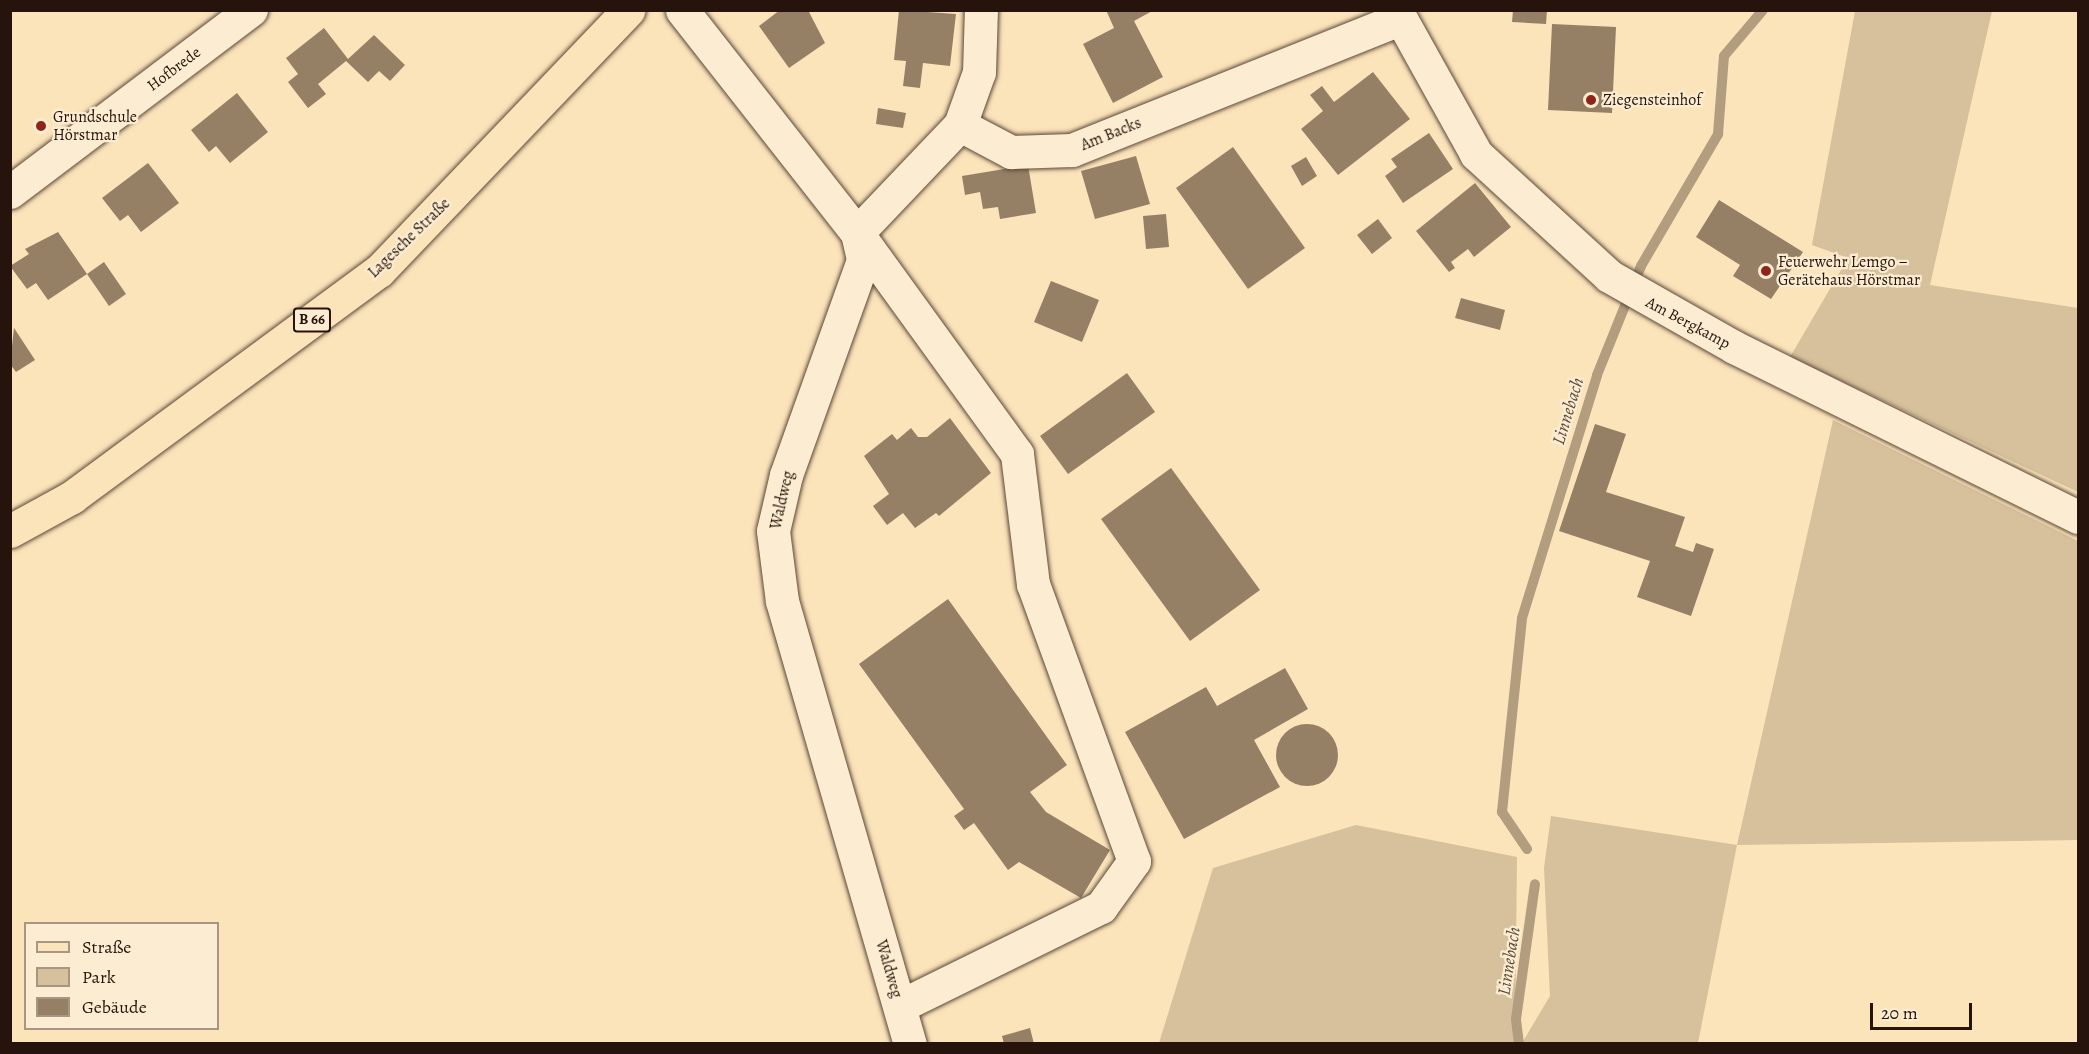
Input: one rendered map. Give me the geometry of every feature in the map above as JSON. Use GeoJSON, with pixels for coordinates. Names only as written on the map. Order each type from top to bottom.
{"type":"FeatureCollection","features":[{"type":"Feature","properties":{"kind":"main road","name":"Lagesche Straße"},"geometry":{"type":"LineString","coordinates":[[10,531],[72,497],[379,271],[628,10]]}},
{"type":"Feature","properties":{"kind":"street","name":"Hofbrede"},"geometry":{"type":"LineString","coordinates":[[10,192],[251,10]]}},
{"type":"Feature","properties":{"kind":"street"},"geometry":{"type":"LineString","coordinates":[[682,10],[857,233],[1017,454],[1033,584],[1134,861],[1101,907],[900,1006]]}},
{"type":"Feature","properties":{"kind":"street"},"geometry":{"type":"LineString","coordinates":[[857,233],[960,125],[979,72],[981,10]]}},
{"type":"Feature","properties":{"kind":"street","name":"Am Backs"},"geometry":{"type":"LineString","coordinates":[[960,125],[1011,152],[1072,150],[1398,15]]}},
{"type":"Feature","properties":{"kind":"street","name":"Am Bergkamp"},"geometry":{"type":"LineString","coordinates":[[1398,15],[1476,154],[1609,276],[1649,303],[2079,517]]}},
{"type":"Feature","properties":{"kind":"street","name":"Waldweg"},"geometry":{"type":"LineString","coordinates":[[857,233],[862,260],[786,475],[773,531],[782,601],[910,1044]]}},
{"type":"Feature","properties":{"kind":"green space"},"geometry":{"type":"Polygon","coordinates":[[[1855,11],[1992,11],[1930,285],[2078,308],[2078,492],[1790,357],[1848,258],[1812,245],[1855,11]]]}},
{"type":"Feature","properties":{"kind":"green space"},"geometry":{"type":"Polygon","coordinates":[[[1833,420],[2078,541],[2078,840],[1737,845],[1833,420]]]}},
{"type":"Feature","properties":{"kind":"green space"},"geometry":{"type":"Polygon","coordinates":[[[1551,816],[1737,845],[1698,1043],[1522,1043],[1550,996],[1544,868],[1551,816]]]}},
{"type":"Feature","properties":{"kind":"green space"},"geometry":{"type":"Polygon","coordinates":[[[1356,825],[1517,857],[1515,1043],[1159,1043],[1213,868],[1356,825]]]}},
{"type":"Feature","properties":{"kind":"building"},"geometry":{"type":"Polygon","coordinates":[[[780,10],[808,10],[825,43],[789,68],[759,26],[780,10]]]}},
{"type":"Feature","properties":{"kind":"building"},"geometry":{"type":"Polygon","coordinates":[[[899,10],[956,14],[950,66],[923,63],[920,88],[903,86],[906,61],[894,60],[899,10]]]}},
{"type":"Feature","properties":{"kind":"building"},"geometry":{"type":"Polygon","coordinates":[[[1106,10],[1154,10],[1134,21],[1163,77],[1113,103],[1083,44],[1114,28],[1106,10]]]}},
{"type":"Feature","properties":{"kind":"building"},"geometry":{"type":"Polygon","coordinates":[[[1513,10],[1547,10],[1546,24],[1512,22],[1513,10]]]}},
{"type":"Feature","properties":{"kind":"building"},"geometry":{"type":"Polygon","coordinates":[[[1552,24],[1616,27],[1612,113],[1548,110],[1552,24]]]}},
{"type":"Feature","properties":{"kind":"building"},"geometry":{"type":"Polygon","coordinates":[[[324,28],[348,59],[374,35],[405,65],[390,81],[379,71],[368,82],[346,61],[318,84],[326,94],[308,108],[288,82],[298,74],[286,58],[324,28]]]}},
{"type":"Feature","properties":{"kind":"building"},"geometry":{"type":"Polygon","coordinates":[[[1373,72],[1410,119],[1338,175],[1301,129],[1323,111],[1310,95],[1322,86],[1334,102],[1373,72]]]}},
{"type":"Feature","properties":{"kind":"building"},"geometry":{"type":"Polygon","coordinates":[[[237,93],[268,132],[230,163],[216,146],[209,152],[191,130],[237,93]]]}},
{"type":"Feature","properties":{"kind":"building"},"geometry":{"type":"Polygon","coordinates":[[[878,108],[906,113],[903,128],[876,124],[878,108]]]}},
{"type":"Feature","properties":{"kind":"building"},"geometry":{"type":"Polygon","coordinates":[[[1429,133],[1453,169],[1403,203],[1385,176],[1397,167],[1391,159],[1429,133]]]}},
{"type":"Feature","properties":{"kind":"building"},"geometry":{"type":"Polygon","coordinates":[[[1233,147],[1305,248],[1248,289],[1176,188],[1233,147]]]}},
{"type":"Feature","properties":{"kind":"building"},"geometry":{"type":"Polygon","coordinates":[[[1136,156],[1150,204],[1095,219],[1081,171],[1136,156]]]}},
{"type":"Feature","properties":{"kind":"building"},"geometry":{"type":"Polygon","coordinates":[[[1306,157],[1317,176],[1302,186],[1291,166],[1306,157]]]}},
{"type":"Feature","properties":{"kind":"building"},"geometry":{"type":"Polygon","coordinates":[[[148,163],[179,203],[141,232],[128,215],[120,221],[102,198],[148,163]]]}},
{"type":"Feature","properties":{"kind":"building"},"geometry":{"type":"Polygon","coordinates":[[[1028,165],[1036,213],[1000,219],[998,207],[983,209],[980,192],[965,195],[962,176],[1028,165]]]}},
{"type":"Feature","properties":{"kind":"building"},"geometry":{"type":"Polygon","coordinates":[[[1475,183],[1511,227],[1474,257],[1468,249],[1451,262],[1455,268],[1449,272],[1416,231],[1475,183]]]}},
{"type":"Feature","properties":{"kind":"building"},"geometry":{"type":"Polygon","coordinates":[[[1719,200],[1803,252],[1771,299],[1733,276],[1740,265],[1696,237],[1719,200]]]}},
{"type":"Feature","properties":{"kind":"building"},"geometry":{"type":"Polygon","coordinates":[[[1166,214],[1169,247],[1146,249],[1143,216],[1166,214]]]}},
{"type":"Feature","properties":{"kind":"building"},"geometry":{"type":"Polygon","coordinates":[[[1378,219],[1392,238],[1372,254],[1357,235],[1378,219]]]}},
{"type":"Feature","properties":{"kind":"building"},"geometry":{"type":"Polygon","coordinates":[[[58,232],[87,274],[48,300],[36,283],[27,289],[10,266],[29,254],[25,249],[58,232]]]}},
{"type":"Feature","properties":{"kind":"building"},"geometry":{"type":"Polygon","coordinates":[[[104,262],[126,294],[109,306],[87,274],[104,262]]]}},
{"type":"Feature","properties":{"kind":"building"},"geometry":{"type":"Polygon","coordinates":[[[1051,281],[1099,300],[1082,342],[1034,322],[1051,281]]]}},
{"type":"Feature","properties":{"kind":"building"},"geometry":{"type":"Polygon","coordinates":[[[1461,298],[1505,310],[1500,330],[1455,318],[1461,298]]]}},
{"type":"Feature","properties":{"kind":"building"},"geometry":{"type":"Polygon","coordinates":[[[14,328],[35,360],[16,372],[10,364],[14,328]]]}},
{"type":"Feature","properties":{"kind":"building"},"geometry":{"type":"Polygon","coordinates":[[[1127,373],[1155,412],[1068,474],[1040,436],[1127,373]]]}},
{"type":"Feature","properties":{"kind":"building"},"geometry":{"type":"Polygon","coordinates":[[[950,418],[991,473],[939,516],[936,513],[915,528],[903,513],[887,525],[873,506],[889,494],[864,456],[892,434],[897,440],[911,428],[918,437],[927,437],[950,418]]]}},
{"type":"Feature","properties":{"kind":"building"},"geometry":{"type":"Polygon","coordinates":[[[1595,424],[1626,434],[1606,492],[1685,517],[1675,546],[1693,552],[1696,543],[1714,549],[1691,616],[1637,597],[1650,561],[1559,531],[1595,424]]]}},
{"type":"Feature","properties":{"kind":"building"},"geometry":{"type":"Polygon","coordinates":[[[1171,468],[1260,590],[1190,641],[1101,519],[1171,468]]]}},
{"type":"Feature","properties":{"kind":"building"},"geometry":{"type":"Polygon","coordinates":[[[948,599],[1067,765],[1030,792],[1046,812],[1110,850],[1081,898],[1019,862],[1008,870],[974,823],[964,830],[954,816],[964,809],[859,664],[948,599]]]}},
{"type":"Feature","properties":{"kind":"building"},"geometry":{"type":"Polygon","coordinates":[[[1285,668],[1308,709],[1254,740],[1280,787],[1184,839],[1125,732],[1206,687],[1217,706],[1285,668]]]}},
{"type":"Feature","properties":{"kind":"building"},"geometry":{"type":"Polygon","coordinates":[[[1301,724],[1313,724],[1329,733],[1336,743],[1338,755],[1336,767],[1329,777],[1313,786],[1301,786],[1290,781],[1281,772],[1276,761],[1276,749],[1281,738],[1290,729],[1301,724]]]}},
{"type":"Feature","properties":{"kind":"building"},"geometry":{"type":"Polygon","coordinates":[[[1030,1028],[1034,1044],[1004,1044],[1002,1036],[1030,1028]]]}},
{"type":"Feature","properties":{"kind":"waterway","name":"Linnebach"},"geometry":{"type":"LineString","coordinates":[[1527,849],[1502,812],[1522,618],[1597,375],[1641,266],[1718,134],[1724,56],[1763,10]]}},
{"type":"Feature","properties":{"kind":"waterway","name":"Linnebach"},"geometry":{"type":"LineString","coordinates":[[1519,1044],[1516,1019],[1535,884]]}},
{"type":"Feature","properties":{"kind":"place","name":"Ziegensteinhof"},"geometry":{"type":"Point","coordinates":[1591,100]}},
{"type":"Feature","properties":{"kind":"place","name":"Grundschule Hörstmar"},"geometry":{"type":"Point","coordinates":[41,126]}},
{"type":"Feature","properties":{"kind":"place","name":"Feuerwehr Lemgo – Gerätehaus Hörstmar"},"geometry":{"type":"Point","coordinates":[1766,271]}}]}
